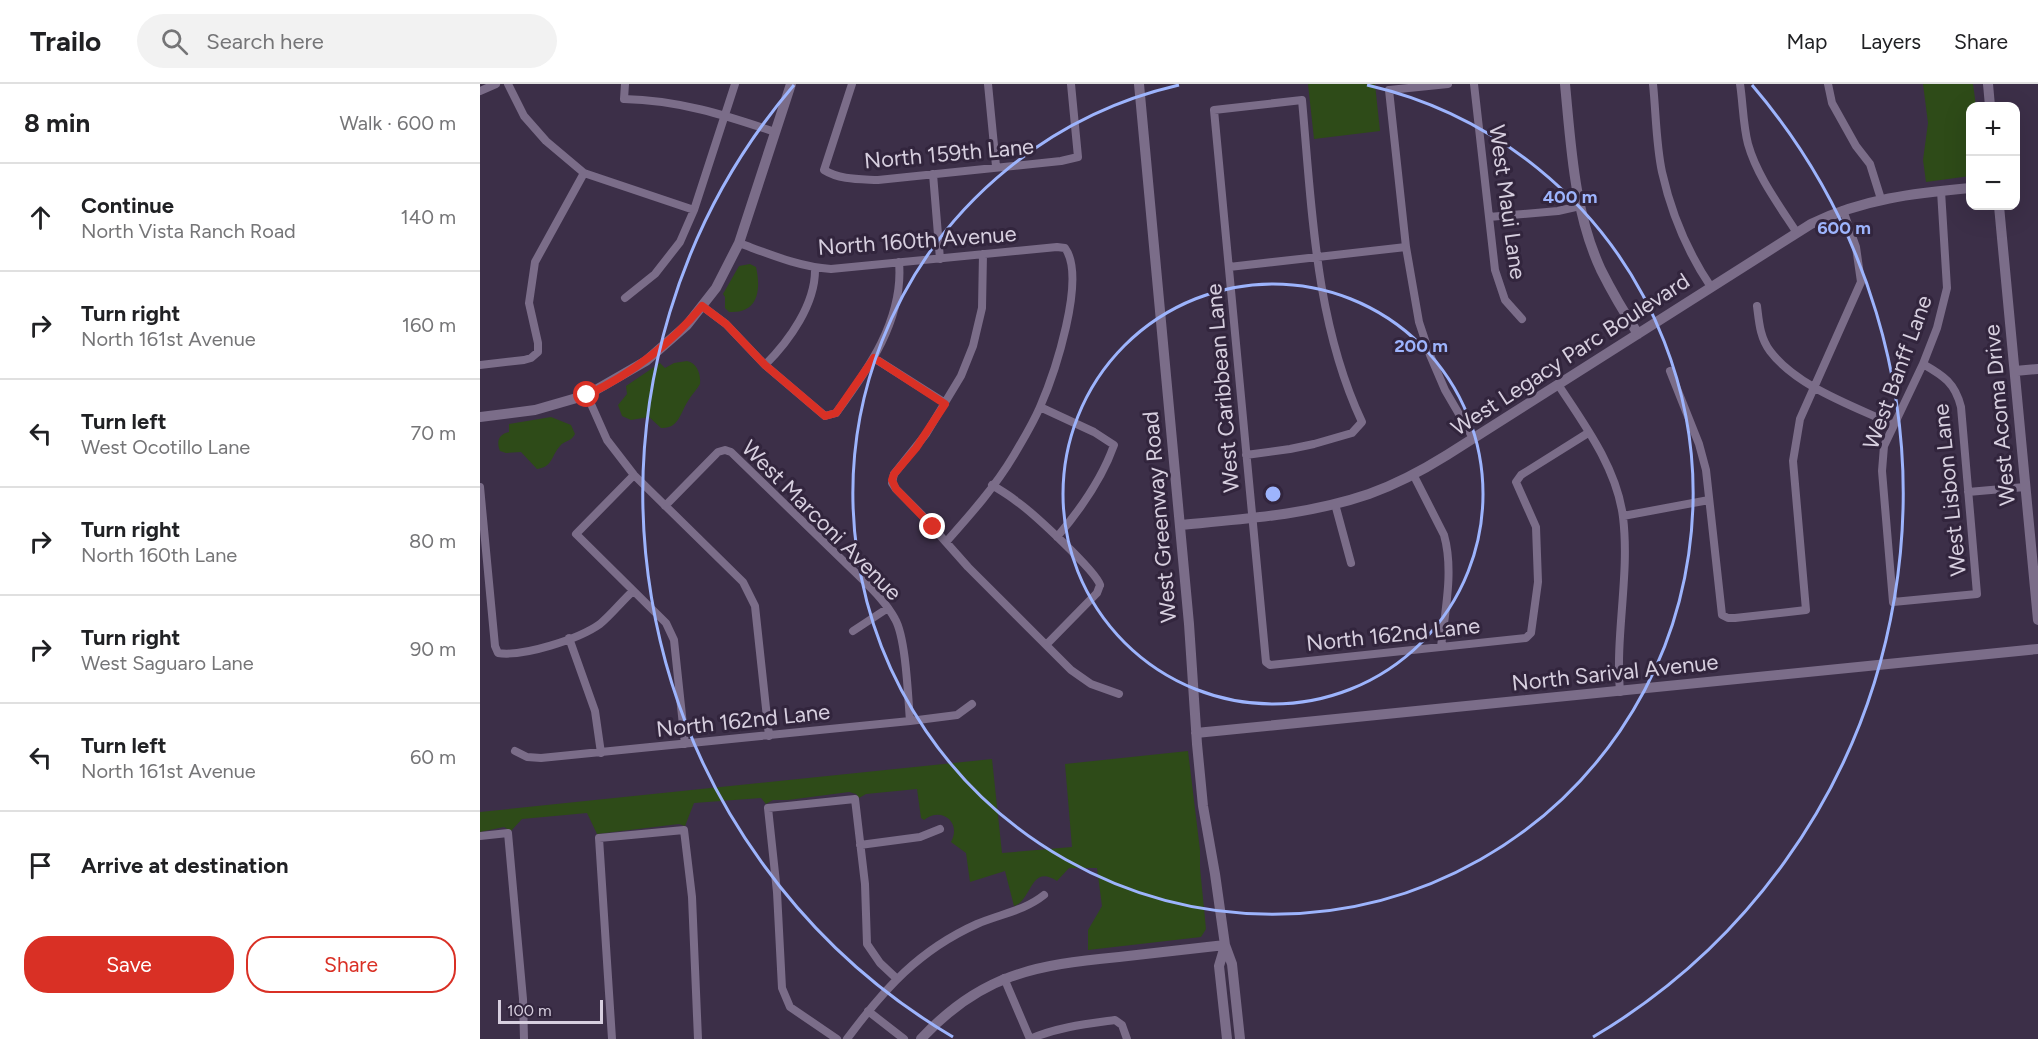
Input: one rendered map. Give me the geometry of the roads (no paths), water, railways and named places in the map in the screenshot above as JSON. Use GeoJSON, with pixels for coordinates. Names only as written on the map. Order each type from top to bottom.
{"type":"FeatureCollection","features":[{"type":"Feature","properties":{"kind":"main road"},"geometry":{"type":"LineString","coordinates":[[480,417],[535,410],[587,395],[646,361],[673,338],[716,288],[739,243],[791,84]]}},
{"type":"Feature","properties":{"kind":"main road","name":"West Greenway Road"},"geometry":{"type":"LineString","coordinates":[[1139,84],[1180,525],[1203,806],[1225,945],[1232,964],[1240,1039]]}},
{"type":"Feature","properties":{"kind":"main road"},"geometry":{"type":"LineString","coordinates":[[1564,84],[1573,169],[1589,237],[1601,269],[1638,334]]}},
{"type":"Feature","properties":{"kind":"main road"},"geometry":{"type":"LineString","coordinates":[[1988,84],[1990,102]]}},
{"type":"Feature","properties":{"kind":"main road","name":"West Legacy Parc Boulevard"},"geometry":{"type":"LineString","coordinates":[[1180,525],[1301,512],[1371,493],[1413,474],[1559,386],[1797,232],[1831,214],[1881,200],[1966,188]]}},
{"type":"Feature","properties":{"kind":"main road","name":"West Acoma Drive"},"geometry":{"type":"LineString","coordinates":[[1999,210],[2038,620]]}},
{"type":"Feature","properties":{"kind":"main road"},"geometry":{"type":"LineString","coordinates":[[2014,371],[2038,369]]}},
{"type":"Feature","properties":{"kind":"main road","name":"North Sarival Avenue"},"geometry":{"type":"LineString","coordinates":[[1196,733],[2038,649]]}},
{"type":"Feature","properties":{"kind":"main road"},"geometry":{"type":"LineString","coordinates":[[921,1039],[949,1011],[980,990],[1024,971],[1061,963],[1225,945]]}},
{"type":"Feature","properties":{"kind":"main road","name":"West Greenway Road"},"geometry":{"type":"LineString","coordinates":[[1225,945],[1219,966],[1227,1039]]}},
{"type":"Feature","properties":{"kind":"street"},"geometry":{"type":"LineString","coordinates":[[480,91],[496,84]]}},
{"type":"Feature","properties":{"kind":"street"},"geometry":{"type":"LineString","coordinates":[[508,84],[524,116],[546,141],[584,173],[694,210]]}},
{"type":"Feature","properties":{"kind":"street"},"geometry":{"type":"LineString","coordinates":[[625,84],[624,99],[671,102],[725,115],[775,132]]}},
{"type":"Feature","properties":{"kind":"street"},"geometry":{"type":"LineString","coordinates":[[625,298],[666,263],[680,242],[694,210],[735,84]]}},
{"type":"Feature","properties":{"kind":"street","name":"North 159th Lane"},"geometry":{"type":"LineString","coordinates":[[852,84],[824,170],[832,175],[852,179],[878,180],[1061,161],[1078,157],[1071,84]]}},
{"type":"Feature","properties":{"kind":"street"},"geometry":{"type":"LineString","coordinates":[[988,84],[996,166]]}},
{"type":"Feature","properties":{"kind":"street"},"geometry":{"type":"LineString","coordinates":[[1448,84],[1389,90],[1414,299],[1430,355],[1445,390],[1473,438]]}},
{"type":"Feature","properties":{"kind":"street","name":"West Maui Lane"},"geometry":{"type":"LineString","coordinates":[[1474,84],[1495,270],[1505,300],[1522,319]]}},
{"type":"Feature","properties":{"kind":"street"},"geometry":{"type":"LineString","coordinates":[[1653,84],[1662,171],[1679,226],[1698,268],[1711,287]]}},
{"type":"Feature","properties":{"kind":"street"},"geometry":{"type":"LineString","coordinates":[[1740,84],[1748,142],[1753,159],[1761,176],[1797,232]]}},
{"type":"Feature","properties":{"kind":"street"},"geometry":{"type":"LineString","coordinates":[[1828,84],[1832,103],[1856,146],[1870,164],[1881,200]]}},
{"type":"Feature","properties":{"kind":"street","name":"West Caribbean Lane"},"geometry":{"type":"LineString","coordinates":[[1266,662],[1214,110],[1302,100],[1317,256]]}},
{"type":"Feature","properties":{"kind":"street"},"geometry":{"type":"LineString","coordinates":[[480,365],[524,360],[538,352],[529,303],[535,262],[584,173]]}},
{"type":"Feature","properties":{"kind":"street"},"geometry":{"type":"LineString","coordinates":[[933,174],[940,258]]}},
{"type":"Feature","properties":{"kind":"street","name":"West Banff Lane"},"geometry":{"type":"LineString","coordinates":[[1941,191],[1947,288],[1937,328],[1923,364],[1884,447],[1882,471],[1893,602],[1977,594]]}},
{"type":"Feature","properties":{"kind":"street"},"geometry":{"type":"LineString","coordinates":[[1489,217],[1558,211],[1580,206]]}},
{"type":"Feature","properties":{"kind":"street"},"geometry":{"type":"LineString","coordinates":[[1670,371],[1699,444],[1706,470],[1722,615],[1736,618],[1806,610],[1793,461],[1800,419],[1861,282],[1856,246],[1844,210]]}},
{"type":"Feature","properties":{"kind":"street","name":"North 160th Avenue"},"geometry":{"type":"LineString","coordinates":[[739,243],[793,262],[815,268],[831,269],[1065,248],[1070,255],[1072,283],[1069,318],[1040,407]]}},
{"type":"Feature","properties":{"kind":"street"},"geometry":{"type":"LineString","coordinates":[[1228,267],[1406,247]]}},
{"type":"Feature","properties":{"kind":"street"},"geometry":{"type":"LineString","coordinates":[[983,254],[982,308],[973,346],[961,376],[945,404],[916,448],[894,474],[892,483],[946,542],[1079,676],[1099,687],[1119,694]]}},
{"type":"Feature","properties":{"kind":"street"},"geometry":{"type":"LineString","coordinates":[[1246,455],[1314,444],[1352,433],[1362,422],[1351,398],[1330,331],[1317,256]]}},
{"type":"Feature","properties":{"kind":"street"},"geometry":{"type":"LineString","coordinates":[[702,306],[726,324],[765,365],[825,416],[836,413],[874,358],[891,321],[900,273],[899,262]]}},
{"type":"Feature","properties":{"kind":"street"},"geometry":{"type":"LineString","coordinates":[[765,365],[782,348],[807,305],[816,280],[815,268]]}},
{"type":"Feature","properties":{"kind":"street"},"geometry":{"type":"LineString","coordinates":[[1757,306],[1760,331],[1769,350],[1786,369],[1814,387],[1894,424]]}},
{"type":"Feature","properties":{"kind":"street"},"geometry":{"type":"LineString","coordinates":[[874,358],[945,404]]}},
{"type":"Feature","properties":{"kind":"street","name":"West Lisbon Lane"},"geometry":{"type":"LineString","coordinates":[[1923,364],[1944,376],[1957,391],[1961,407],[1977,594]]}},
{"type":"Feature","properties":{"kind":"street"},"geometry":{"type":"LineString","coordinates":[[1559,386],[1606,464],[1623,516],[1625,566],[1618,648],[1620,692]]}},
{"type":"Feature","properties":{"kind":"street"},"geometry":{"type":"LineString","coordinates":[[587,395],[607,440],[634,475],[738,578],[749,593],[755,606],[769,736]]}},
{"type":"Feature","properties":{"kind":"street"},"geometry":{"type":"LineString","coordinates":[[946,542],[1013,458],[1040,407],[1094,432],[1114,445],[1109,459],[1082,506],[1057,537]]}},
{"type":"Feature","properties":{"kind":"street","name":"North 162nd Lane"},"geometry":{"type":"LineString","coordinates":[[1266,662],[1270,665],[1526,638],[1531,633],[1538,582],[1536,527],[1516,482],[1521,475],[1588,433]]}},
{"type":"Feature","properties":{"kind":"street","name":"West Marconi Avenue"},"geometry":{"type":"LineString","coordinates":[[665,506],[718,452],[725,450],[731,452],[779,501],[835,551],[879,596],[896,619],[902,633],[910,721]]}},
{"type":"Feature","properties":{"kind":"street"},"geometry":{"type":"LineString","coordinates":[[1413,474],[1444,535],[1447,546],[1449,567],[1441,647]]}},
{"type":"Feature","properties":{"kind":"street"},"geometry":{"type":"LineString","coordinates":[[634,475],[576,534],[666,623],[675,640],[685,744]]}},
{"type":"Feature","properties":{"kind":"street"},"geometry":{"type":"LineString","coordinates":[[992,485],[1018,502],[1057,537],[1103,585],[1046,645]]}},
{"type":"Feature","properties":{"kind":"street"},"geometry":{"type":"LineString","coordinates":[[480,487],[495,646],[498,653],[533,651],[597,626],[633,591]]}},
{"type":"Feature","properties":{"kind":"street"},"geometry":{"type":"LineString","coordinates":[[1968,492],[2025,487]]}},
{"type":"Feature","properties":{"kind":"street"},"geometry":{"type":"LineString","coordinates":[[1623,516],[1709,500]]}},
{"type":"Feature","properties":{"kind":"street"},"geometry":{"type":"LineString","coordinates":[[1335,504],[1351,563]]}},
{"type":"Feature","properties":{"kind":"street"},"geometry":{"type":"LineString","coordinates":[[854,631],[888,608]]}},
{"type":"Feature","properties":{"kind":"street"},"geometry":{"type":"LineString","coordinates":[[569,638],[595,711],[601,753]]}},
{"type":"Feature","properties":{"kind":"street","name":"North 162nd Lane"},"geometry":{"type":"LineString","coordinates":[[515,751],[534,758],[769,736],[957,715],[972,704]]}},
{"type":"Feature","properties":{"kind":"street"},"geometry":{"type":"LineString","coordinates":[[837,1039],[790,1007],[782,988],[777,892],[768,808],[855,799],[865,884],[867,944],[880,963],[897,978]]}},
{"type":"Feature","properties":{"kind":"street"},"geometry":{"type":"LineString","coordinates":[[860,845],[920,837],[940,829]]}},
{"type":"Feature","properties":{"kind":"street"},"geometry":{"type":"LineString","coordinates":[[612,1039],[599,838],[684,830],[692,897],[698,1039]]}},
{"type":"Feature","properties":{"kind":"street"},"geometry":{"type":"LineString","coordinates":[[480,836],[508,833],[522,988],[524,1039]]}},
{"type":"Feature","properties":{"kind":"street"},"geometry":{"type":"LineString","coordinates":[[847,1039],[897,978],[922,955],[978,924],[1033,904],[1044,895]]}},
{"type":"Feature","properties":{"kind":"street"},"geometry":{"type":"LineString","coordinates":[[1004,978],[1030,1039],[1051,1030],[1115,1020],[1120,1022],[1127,1039]]}},
{"type":"Feature","properties":{"kind":"street"},"geometry":{"type":"LineString","coordinates":[[868,1011],[904,1039]]}}]}
